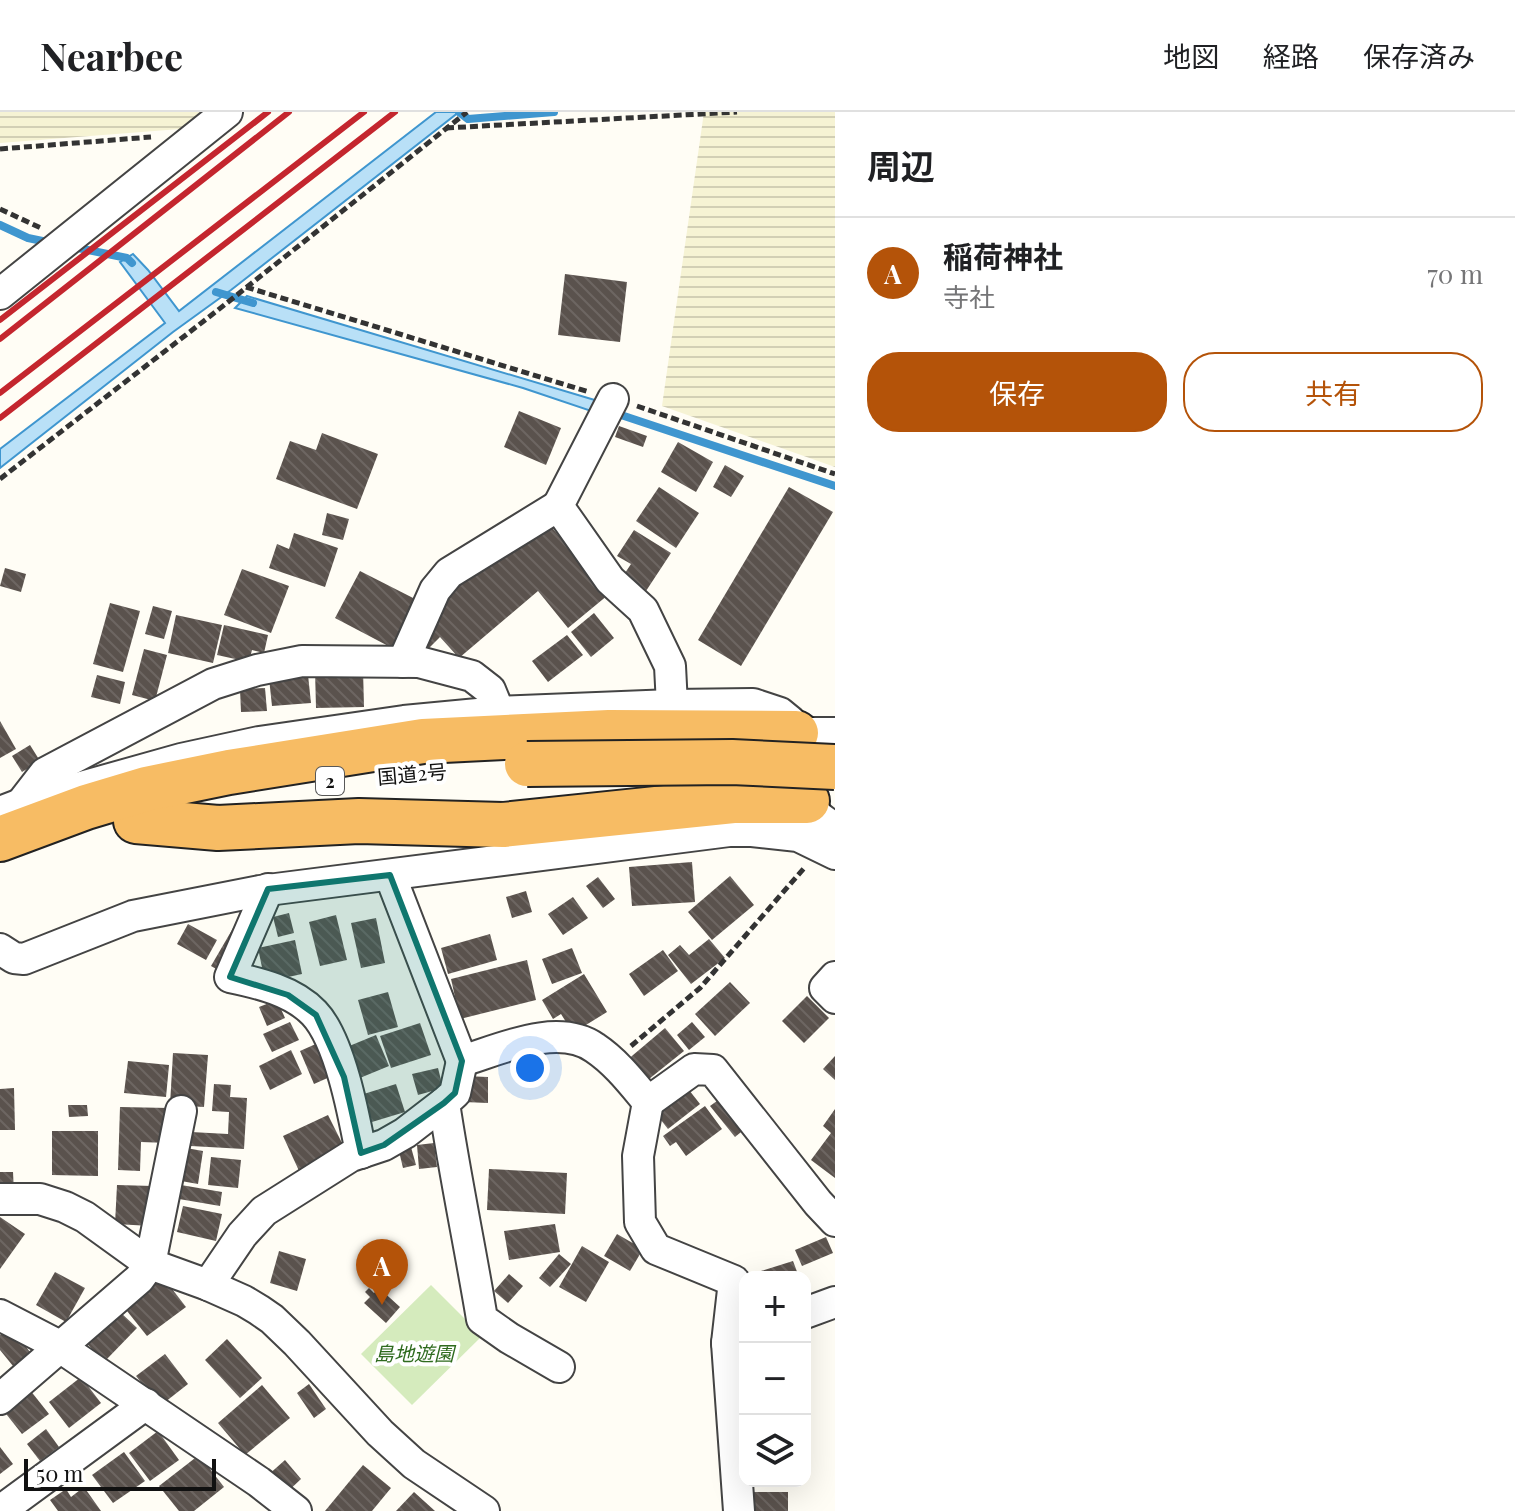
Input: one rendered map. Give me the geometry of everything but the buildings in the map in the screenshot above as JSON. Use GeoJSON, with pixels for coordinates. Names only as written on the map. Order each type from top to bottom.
{"type":"FeatureCollection","features":[{"type":"Feature","properties":{"kind":"highway"},"geometry":{"type":"LineString","coordinates":[[7,818],[86,807],[146,789],[229,772],[423,741],[609,732],[816,733]]}},
{"type":"Feature","properties":{"kind":"highway","name":"国道2号"},"geometry":{"type":"LineString","coordinates":[[0,863],[193,805],[327,781],[527,764],[732,762],[835,767]]}},
{"type":"Feature","properties":{"kind":"highway"},"geometry":{"type":"LineString","coordinates":[[136,821],[218,828],[359,821],[503,825],[719,802],[827,827]]}},
{"type":"Feature","properties":{"kind":"street"},"geometry":{"type":"LineString","coordinates":[[0,294],[227,112]]}},
{"type":"Feature","properties":{"kind":"street"},"geometry":{"type":"LineString","coordinates":[[403,662],[435,590],[449,573],[558,506],[608,407]]}},
{"type":"Feature","properties":{"kind":"street"},"geometry":{"type":"LineString","coordinates":[[558,506],[610,580],[643,610],[670,666],[672,705]]}},
{"type":"Feature","properties":{"kind":"street"},"geometry":{"type":"LineString","coordinates":[[7,818],[45,773],[213,684],[257,670],[302,661],[419,662],[472,676],[490,690],[499,712]]}},
{"type":"Feature","properties":{"kind":"street"},"geometry":{"type":"LineString","coordinates":[[0,949],[14,958],[24,959],[133,916],[268,889],[729,831],[798,836],[827,827],[816,733],[791,722],[780,713],[753,704],[499,712],[404,721],[259,742],[181,759],[7,818]]}},
{"type":"Feature","properties":{"kind":"street"},"geometry":{"type":"LineString","coordinates":[[208,1285],[242,1235],[264,1211],[351,1156],[384,1145],[405,1133],[455,1093],[462,1061],[390,875]]}},
{"type":"Feature","properties":{"kind":"street"},"geometry":{"type":"LineString","coordinates":[[268,889],[230,977],[288,995],[316,1015],[344,1077],[361,1153]]}},
{"type":"Feature","properties":{"kind":"street"},"geometry":{"type":"LineString","coordinates":[[835,977],[825,988],[835,998]]}},
{"type":"Feature","properties":{"kind":"street"},"geometry":{"type":"LineString","coordinates":[[462,1061],[545,1037],[568,1037],[592,1046],[612,1062],[648,1102]]}},
{"type":"Feature","properties":{"kind":"street"},"geometry":{"type":"LineString","coordinates":[[739,1511],[734,1281],[656,1249],[640,1222],[638,1156],[648,1102],[694,1069],[713,1070],[835,1221]]}},
{"type":"Feature","properties":{"kind":"street"},"geometry":{"type":"LineString","coordinates":[[444,1103],[482,1319],[559,1367]]}},
{"type":"Feature","properties":{"kind":"street"},"geometry":{"type":"LineString","coordinates":[[0,1399],[139,1279],[150,1264],[181,1111]]}},
{"type":"Feature","properties":{"kind":"street"},"geometry":{"type":"LineString","coordinates":[[0,1199],[40,1199],[65,1207],[85,1217],[150,1264],[244,1301],[272,1319],[380,1433],[414,1464],[484,1511]]}},
{"type":"Feature","properties":{"kind":"street"},"geometry":{"type":"LineString","coordinates":[[811,1311],[835,1302]]}},
{"type":"Feature","properties":{"kind":"street"},"geometry":{"type":"LineString","coordinates":[[0,1315],[54,1343],[259,1482],[296,1511]]}},
{"type":"Feature","properties":{"kind":"street"},"geometry":{"type":"LineString","coordinates":[[0,1511],[146,1404]]}},
{"type":"Feature","properties":{"kind":"path"},"geometry":{"type":"LineString","coordinates":[[0,479],[467,112]]}},
{"type":"Feature","properties":{"kind":"path"},"geometry":{"type":"LineString","coordinates":[[446,128],[737,112]]}},
{"type":"Feature","properties":{"kind":"path"},"geometry":{"type":"LineString","coordinates":[[0,149],[199,134]]}},
{"type":"Feature","properties":{"kind":"path"},"geometry":{"type":"LineString","coordinates":[[0,209],[68,241]]}},
{"type":"Feature","properties":{"kind":"path"},"geometry":{"type":"LineString","coordinates":[[244,289],[608,407],[658,412],[835,474]]}},
{"type":"Feature","properties":{"kind":"path"},"geometry":{"type":"LineString","coordinates":[[612,1062],[700,988],[827,827]]}},
{"type":"Feature","properties":{"kind":"highlighted area"},"geometry":{"type":"Polygon","coordinates":[[[390,875],[462,1061],[455,1093],[384,1145],[361,1153],[344,1077],[316,1015],[288,995],[230,977],[268,889],[390,875]]]}},
{"type":"Feature","properties":{"kind":"shaded area"},"geometry":{"type":"Polygon","coordinates":[[[0,112],[213,112],[193,128],[0,143],[0,112]]]}},
{"type":"Feature","properties":{"kind":"shaded area"},"geometry":{"type":"Polygon","coordinates":[[[704,112],[835,112],[835,467],[662,406],[704,112]]]}},
{"type":"Feature","properties":{"kind":"green space","name":"島地遊園"},"geometry":{"type":"Polygon","coordinates":[[[431,1285],[482,1336],[412,1405],[361,1354],[431,1285]]]}},
{"type":"Feature","properties":{"kind":"water"},"geometry":{"type":"Polygon","coordinates":[[[436,112],[459,112],[0,468],[0,449],[165,323],[120,262],[133,254],[179,311],[436,112]]]}},
{"type":"Feature","properties":{"kind":"water"},"geometry":{"type":"Polygon","coordinates":[[[247,296],[598,401],[597,413],[523,388],[235,308],[247,296]]]}},
{"type":"Feature","properties":{"kind":"waterway"},"geometry":{"type":"LineString","coordinates":[[459,112],[468,119],[554,112]]}},
{"type":"Feature","properties":{"kind":"waterway"},"geometry":{"type":"LineString","coordinates":[[0,225],[28,238],[52,243]]}},
{"type":"Feature","properties":{"kind":"waterway"},"geometry":{"type":"LineString","coordinates":[[73,247],[127,258],[132,263]]}},
{"type":"Feature","properties":{"kind":"waterway"},"geometry":{"type":"LineString","coordinates":[[216,292],[253,303]]}},
{"type":"Feature","properties":{"kind":"waterway"},"geometry":{"type":"LineString","coordinates":[[615,413],[835,486]]}},
{"type":"Feature","properties":{"kind":"railway"},"geometry":{"type":"LineString","coordinates":[[0,320],[268,112]]}},
{"type":"Feature","properties":{"kind":"railway"},"geometry":{"type":"LineString","coordinates":[[0,339],[289,112]]}},
{"type":"Feature","properties":{"kind":"railway"},"geometry":{"type":"LineString","coordinates":[[0,393],[364,112]]}},
{"type":"Feature","properties":{"kind":"railway"},"geometry":{"type":"LineString","coordinates":[[0,418],[395,112]]}},
{"type":"Feature","properties":{"kind":"place","name":"稲荷神社"},"geometry":{"type":"Point","coordinates":[382,1305]}}]}
